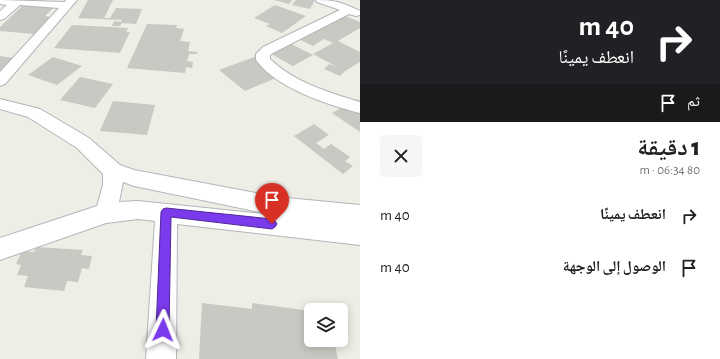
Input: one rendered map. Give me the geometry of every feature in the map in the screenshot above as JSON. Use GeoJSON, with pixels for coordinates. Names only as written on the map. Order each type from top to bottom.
{"type":"FeatureCollection","features":[{"type":"Feature","properties":{"kind":"street"},"geometry":{"type":"LineString","coordinates":[[321,0],[355,13]]}},
{"type":"Feature","properties":{"kind":"street"},"geometry":{"type":"LineString","coordinates":[[0,1],[70,2]]}},
{"type":"Feature","properties":{"kind":"street"},"geometry":{"type":"LineString","coordinates":[[0,18],[17,2]]}},
{"type":"Feature","properties":{"kind":"street"},"geometry":{"type":"LineString","coordinates":[[0,81],[70,2]]}},
{"type":"Feature","properties":{"kind":"street"},"geometry":{"type":"LineString","coordinates":[[355,13],[268,50],[263,54],[263,60],[268,66],[300,86],[360,108]]}},
{"type":"Feature","properties":{"kind":"street"},"geometry":{"type":"LineString","coordinates":[[0,62],[16,63]]}},
{"type":"Feature","properties":{"kind":"street"},"geometry":{"type":"LineString","coordinates":[[0,104],[34,113],[83,143],[113,171],[134,178],[277,206],[338,224]]}},
{"type":"Feature","properties":{"kind":"street"},"geometry":{"type":"LineString","coordinates":[[106,213],[113,185],[113,171]]}},
{"type":"Feature","properties":{"kind":"street"},"geometry":{"type":"LineString","coordinates":[[0,249],[106,213],[138,210],[166,212],[287,226],[338,224],[360,214]]}},
{"type":"Feature","properties":{"kind":"street"},"geometry":{"type":"LineString","coordinates":[[161,359],[166,212]]}},
{"type":"Feature","properties":{"kind":"building"},"geometry":{"type":"Polygon","coordinates":[[[88,0],[113,0],[104,18],[110,18],[116,8],[142,9],[136,24],[122,23],[120,26],[112,26],[114,21],[121,22],[122,20],[78,18],[88,0]]]}},
{"type":"Feature","properties":{"kind":"building"},"geometry":{"type":"Polygon","coordinates":[[[274,0],[292,0],[289,4],[274,0]]]}},
{"type":"Feature","properties":{"kind":"building"},"geometry":{"type":"Polygon","coordinates":[[[296,0],[315,0],[310,9],[292,5],[296,0]]]}},
{"type":"Feature","properties":{"kind":"building"},"geometry":{"type":"Polygon","coordinates":[[[23,5],[54,7],[45,16],[50,17],[34,34],[0,31],[0,27],[23,5]]]}},
{"type":"Feature","properties":{"kind":"building"},"geometry":{"type":"Polygon","coordinates":[[[275,5],[306,16],[282,33],[266,26],[270,24],[254,18],[275,5]]]}},
{"type":"Feature","properties":{"kind":"building"},"geometry":{"type":"Polygon","coordinates":[[[338,13],[360,22],[360,28],[338,41],[360,52],[360,62],[345,71],[340,76],[324,69],[329,64],[337,67],[313,54],[333,43],[324,39],[313,46],[294,37],[338,13]]]}},
{"type":"Feature","properties":{"kind":"building"},"geometry":{"type":"Polygon","coordinates":[[[147,24],[177,25],[176,28],[184,29],[180,41],[190,42],[188,51],[197,52],[197,54],[189,54],[187,61],[193,62],[192,68],[186,67],[185,73],[127,68],[147,24]]]}},
{"type":"Feature","properties":{"kind":"building"},"geometry":{"type":"Polygon","coordinates":[[[72,25],[128,28],[126,32],[130,32],[120,53],[54,48],[72,25]]]}},
{"type":"Feature","properties":{"kind":"building"},"geometry":{"type":"Polygon","coordinates":[[[283,40],[313,55],[293,66],[264,50],[283,40]]]}},
{"type":"Feature","properties":{"kind":"building"},"geometry":{"type":"Polygon","coordinates":[[[0,56],[15,58],[0,75],[0,56]]]}},
{"type":"Feature","properties":{"kind":"building"},"geometry":{"type":"Polygon","coordinates":[[[257,56],[283,75],[245,91],[219,70],[257,56]]]}},
{"type":"Feature","properties":{"kind":"building"},"geometry":{"type":"Polygon","coordinates":[[[53,57],[82,66],[57,85],[28,75],[53,57]]]}},
{"type":"Feature","properties":{"kind":"building"},"geometry":{"type":"Polygon","coordinates":[[[80,77],[113,84],[95,108],[60,100],[80,77]]]}},
{"type":"Feature","properties":{"kind":"building"},"geometry":{"type":"Polygon","coordinates":[[[357,99],[360,101],[360,132],[332,113],[357,99]]]}},
{"type":"Feature","properties":{"kind":"building"},"geometry":{"type":"Polygon","coordinates":[[[113,101],[155,105],[147,135],[100,131],[113,101]]]}},
{"type":"Feature","properties":{"kind":"building"},"geometry":{"type":"Polygon","coordinates":[[[314,124],[329,135],[316,143],[324,149],[331,144],[350,157],[345,161],[353,166],[343,174],[294,136],[314,124]]]}},
{"type":"Feature","properties":{"kind":"building"},"geometry":{"type":"Polygon","coordinates":[[[36,247],[83,250],[81,255],[92,256],[89,269],[82,268],[78,282],[67,281],[64,291],[24,287],[28,276],[17,275],[21,265],[16,264],[22,251],[34,252],[36,247]]]}},
{"type":"Feature","properties":{"kind":"building"},"geometry":{"type":"Polygon","coordinates":[[[202,303],[252,309],[252,303],[304,310],[304,347],[335,347],[338,359],[199,359],[202,303]]]}},
{"type":"Feature","properties":{"kind":"route"},"geometry":{"type":"LineString","coordinates":[[163,330],[166,212],[272,224]]}}]}
